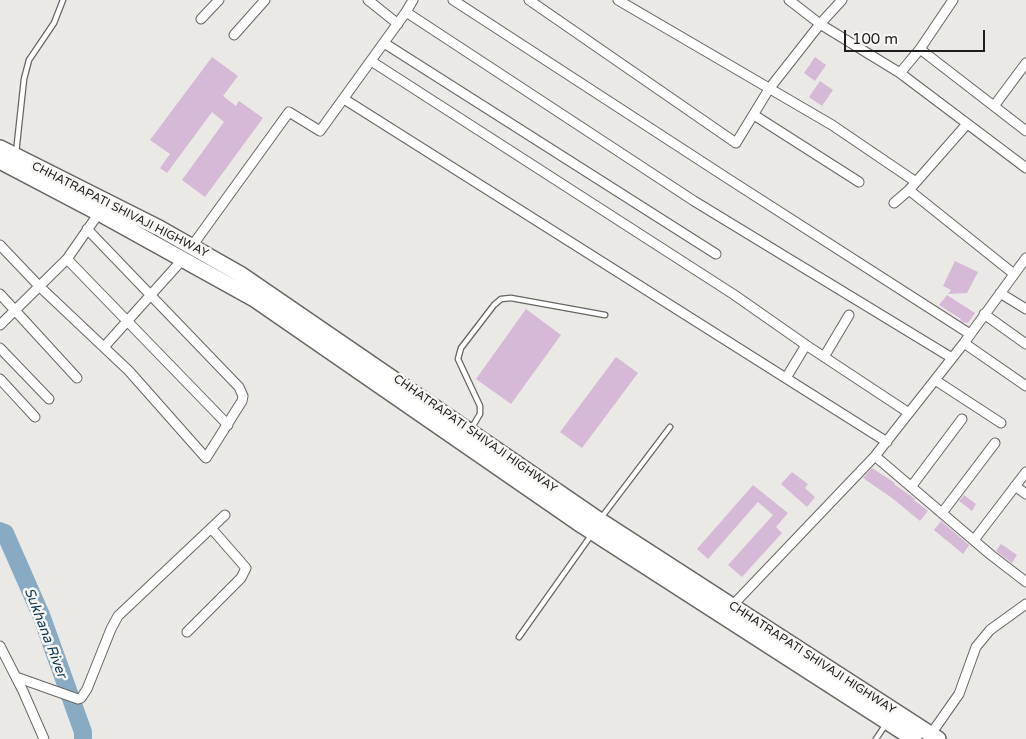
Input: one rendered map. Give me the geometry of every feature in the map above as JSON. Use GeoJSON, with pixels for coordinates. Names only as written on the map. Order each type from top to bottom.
{"type":"FeatureCollection","features":[{"type":"Feature","properties":{"kind":"main road","name":"CHHATRAPATI SHIVAJI HIGHWAY"},"geometry":{"type":"LineString","coordinates":[[0,148],[159,228],[188,253],[256,300],[596,526],[728,611],[934,737]]}},
{"type":"Feature","properties":{"kind":"main road","name":"CHHATRAPATI SHIVAJI HIGHWAY"},"geometry":{"type":"LineString","coordinates":[[0,161],[98,213],[248,279],[470,430],[596,526]]}},
{"type":"Feature","properties":{"kind":"main road","name":"CHHATRAPATI SHIVAJI HIGHWAY"},"geometry":{"type":"LineString","coordinates":[[728,611],[914,739]]}},
{"type":"Feature","properties":{"kind":"street"},"geometry":{"type":"LineString","coordinates":[[201,19],[219,0]]}},
{"type":"Feature","properties":{"kind":"street"},"geometry":{"type":"LineString","coordinates":[[234,35],[265,0]]}},
{"type":"Feature","properties":{"kind":"street"},"geometry":{"type":"LineString","coordinates":[[368,0],[398,24]]}},
{"type":"Feature","properties":{"kind":"street"},"geometry":{"type":"LineString","coordinates":[[104,347],[188,253],[289,112],[320,132],[398,24],[413,0]]}},
{"type":"Feature","properties":{"kind":"street"},"geometry":{"type":"LineString","coordinates":[[453,0],[735,184],[970,334]]}},
{"type":"Feature","properties":{"kind":"street"},"geometry":{"type":"LineString","coordinates":[[529,0],[736,143],[769,89],[820,24],[842,0]]}},
{"type":"Feature","properties":{"kind":"street"},"geometry":{"type":"LineString","coordinates":[[618,0],[832,125],[916,182]]}},
{"type":"Feature","properties":{"kind":"street"},"geometry":{"type":"LineString","coordinates":[[790,0],[820,24],[900,73],[1026,168]]}},
{"type":"Feature","properties":{"kind":"street"},"geometry":{"type":"LineString","coordinates":[[900,73],[920,49],[953,0]]}},
{"type":"Feature","properties":{"kind":"street"},"geometry":{"type":"LineString","coordinates":[[406,12],[694,201],[952,358]]}},
{"type":"Feature","properties":{"kind":"street"},"geometry":{"type":"LineString","coordinates":[[384,43],[716,254]]}},
{"type":"Feature","properties":{"kind":"street"},"geometry":{"type":"LineString","coordinates":[[920,49],[1026,131]]}},
{"type":"Feature","properties":{"kind":"street"},"geometry":{"type":"LineString","coordinates":[[370,61],[725,288],[806,345],[909,413]]}},
{"type":"Feature","properties":{"kind":"street"},"geometry":{"type":"LineString","coordinates":[[994,106],[1026,63]]}},
{"type":"Feature","properties":{"kind":"street"},"geometry":{"type":"LineString","coordinates":[[344,99],[887,442]]}},
{"type":"Feature","properties":{"kind":"street"},"geometry":{"type":"LineString","coordinates":[[754,114],[859,182]]}},
{"type":"Feature","properties":{"kind":"street"},"geometry":{"type":"LineString","coordinates":[[894,203],[909,190],[967,124]]}},
{"type":"Feature","properties":{"kind":"street"},"geometry":{"type":"LineString","coordinates":[[909,190],[1014,274]]}},
{"type":"Feature","properties":{"kind":"street"},"geometry":{"type":"LineString","coordinates":[[0,325],[67,259],[98,213]]}},
{"type":"Feature","properties":{"kind":"street"},"geometry":{"type":"LineString","coordinates":[[0,244],[39,286],[129,371],[206,458],[228,426],[242,401],[243,396],[239,387],[88,228]]}},
{"type":"Feature","properties":{"kind":"street"},"geometry":{"type":"LineString","coordinates":[[67,259],[228,426]]}},
{"type":"Feature","properties":{"kind":"street"},"geometry":{"type":"LineString","coordinates":[[728,611],[876,456],[964,344],[1025,260]]}},
{"type":"Feature","properties":{"kind":"street"},"geometry":{"type":"LineString","coordinates":[[1000,293],[1026,309]]}},
{"type":"Feature","properties":{"kind":"street"},"geometry":{"type":"LineString","coordinates":[[0,294],[77,378]]}},
{"type":"Feature","properties":{"kind":"street"},"geometry":{"type":"LineString","coordinates":[[984,314],[1026,344]]}},
{"type":"Feature","properties":{"kind":"street"},"geometry":{"type":"LineString","coordinates":[[824,357],[849,315]]}},
{"type":"Feature","properties":{"kind":"street"},"geometry":{"type":"LineString","coordinates":[[964,344],[1026,386]]}},
{"type":"Feature","properties":{"kind":"street"},"geometry":{"type":"LineString","coordinates":[[786,378],[806,345]]}},
{"type":"Feature","properties":{"kind":"street"},"geometry":{"type":"LineString","coordinates":[[0,348],[49,399]]}},
{"type":"Feature","properties":{"kind":"street"},"geometry":{"type":"LineString","coordinates":[[0,379],[35,417]]}},
{"type":"Feature","properties":{"kind":"street"},"geometry":{"type":"LineString","coordinates":[[935,380],[1001,423]]}},
{"type":"Feature","properties":{"kind":"street"},"geometry":{"type":"LineString","coordinates":[[911,486],[962,419]]}},
{"type":"Feature","properties":{"kind":"street"},"geometry":{"type":"LineString","coordinates":[[942,513],[994,443]]}},
{"type":"Feature","properties":{"kind":"street"},"geometry":{"type":"LineString","coordinates":[[876,456],[1026,582]]}},
{"type":"Feature","properties":{"kind":"street"},"geometry":{"type":"LineString","coordinates":[[974,540],[1026,472]]}},
{"type":"Feature","properties":{"kind":"street"},"geometry":{"type":"LineString","coordinates":[[1015,486],[1026,494]]}},
{"type":"Feature","properties":{"kind":"street"},"geometry":{"type":"LineString","coordinates":[[16,677],[78,699],[81,698],[87,689],[118,616],[225,515]]}},
{"type":"Feature","properties":{"kind":"street"},"geometry":{"type":"LineString","coordinates":[[187,632],[241,578],[246,568],[211,528]]}},
{"type":"Feature","properties":{"kind":"street"},"geometry":{"type":"LineString","coordinates":[[934,737],[959,694],[976,648],[990,630],[1026,604]]}},
{"type":"Feature","properties":{"kind":"street"},"geometry":{"type":"LineString","coordinates":[[0,646],[44,739]]}},
{"type":"Feature","properties":{"kind":"lane"},"geometry":{"type":"LineString","coordinates":[[15,156],[24,79],[29,60],[54,23],[63,0]]}},
{"type":"Feature","properties":{"kind":"lane"},"geometry":{"type":"LineString","coordinates":[[470,430],[480,414],[480,406],[458,358],[461,348],[494,305],[501,299],[511,298],[605,315]]}},
{"type":"Feature","properties":{"kind":"lane"},"geometry":{"type":"LineString","coordinates":[[519,637],[596,526],[670,427]]}},
{"type":"Feature","properties":{"kind":"lane"},"geometry":{"type":"LineString","coordinates":[[876,739],[887,722]]}},
{"type":"Feature","properties":{"kind":"building"},"geometry":{"type":"Polygon","coordinates":[[[212,57],[238,76],[223,96],[236,106],[239,101],[263,118],[205,197],[182,180],[224,122],[212,112],[167,173],[160,168],[170,154],[150,140],[212,57]]]}},
{"type":"Feature","properties":{"kind":"building"},"geometry":{"type":"Polygon","coordinates":[[[815,57],[826,65],[815,81],[804,73],[815,57]]]}},
{"type":"Feature","properties":{"kind":"building"},"geometry":{"type":"Polygon","coordinates":[[[820,81],[833,90],[822,106],[809,97],[820,81]]]}},
{"type":"Feature","properties":{"kind":"building"},"geometry":{"type":"Polygon","coordinates":[[[955,261],[978,272],[967,293],[948,294],[951,290],[943,286],[955,261]]]}},
{"type":"Feature","properties":{"kind":"building"},"geometry":{"type":"Polygon","coordinates":[[[947,295],[975,313],[968,323],[963,322],[939,305],[947,295]]]}},
{"type":"Feature","properties":{"kind":"building"},"geometry":{"type":"Polygon","coordinates":[[[526,309],[561,335],[511,404],[476,379],[526,309]]]}},
{"type":"Feature","properties":{"kind":"building"},"geometry":{"type":"Polygon","coordinates":[[[616,357],[638,373],[582,448],[560,432],[616,357]]]}},
{"type":"Feature","properties":{"kind":"building"},"geometry":{"type":"Polygon","coordinates":[[[872,468],[895,483],[928,511],[920,521],[863,478],[872,468]]]}},
{"type":"Feature","properties":{"kind":"building"},"geometry":{"type":"Polygon","coordinates":[[[792,472],[808,484],[805,488],[815,497],[807,507],[781,484],[792,472]]]}},
{"type":"Feature","properties":{"kind":"building"},"geometry":{"type":"Polygon","coordinates":[[[753,485],[788,513],[776,527],[782,533],[742,577],[728,565],[773,515],[758,502],[708,559],[697,549],[753,485]]]}},
{"type":"Feature","properties":{"kind":"building"},"geometry":{"type":"Polygon","coordinates":[[[964,495],[976,504],[972,511],[959,501],[964,495]]]}},
{"type":"Feature","properties":{"kind":"building"},"geometry":{"type":"Polygon","coordinates":[[[941,521],[969,545],[963,554],[934,530],[941,521]]]}},
{"type":"Feature","properties":{"kind":"building"},"geometry":{"type":"Polygon","coordinates":[[[1001,544],[1017,555],[1012,563],[996,551],[1001,544]]]}},
{"type":"Feature","properties":{"kind":"waterway","name":"Sukhana River"},"geometry":{"type":"LineString","coordinates":[[0,531],[5,533],[41,615],[83,732],[83,739]]}}]}
